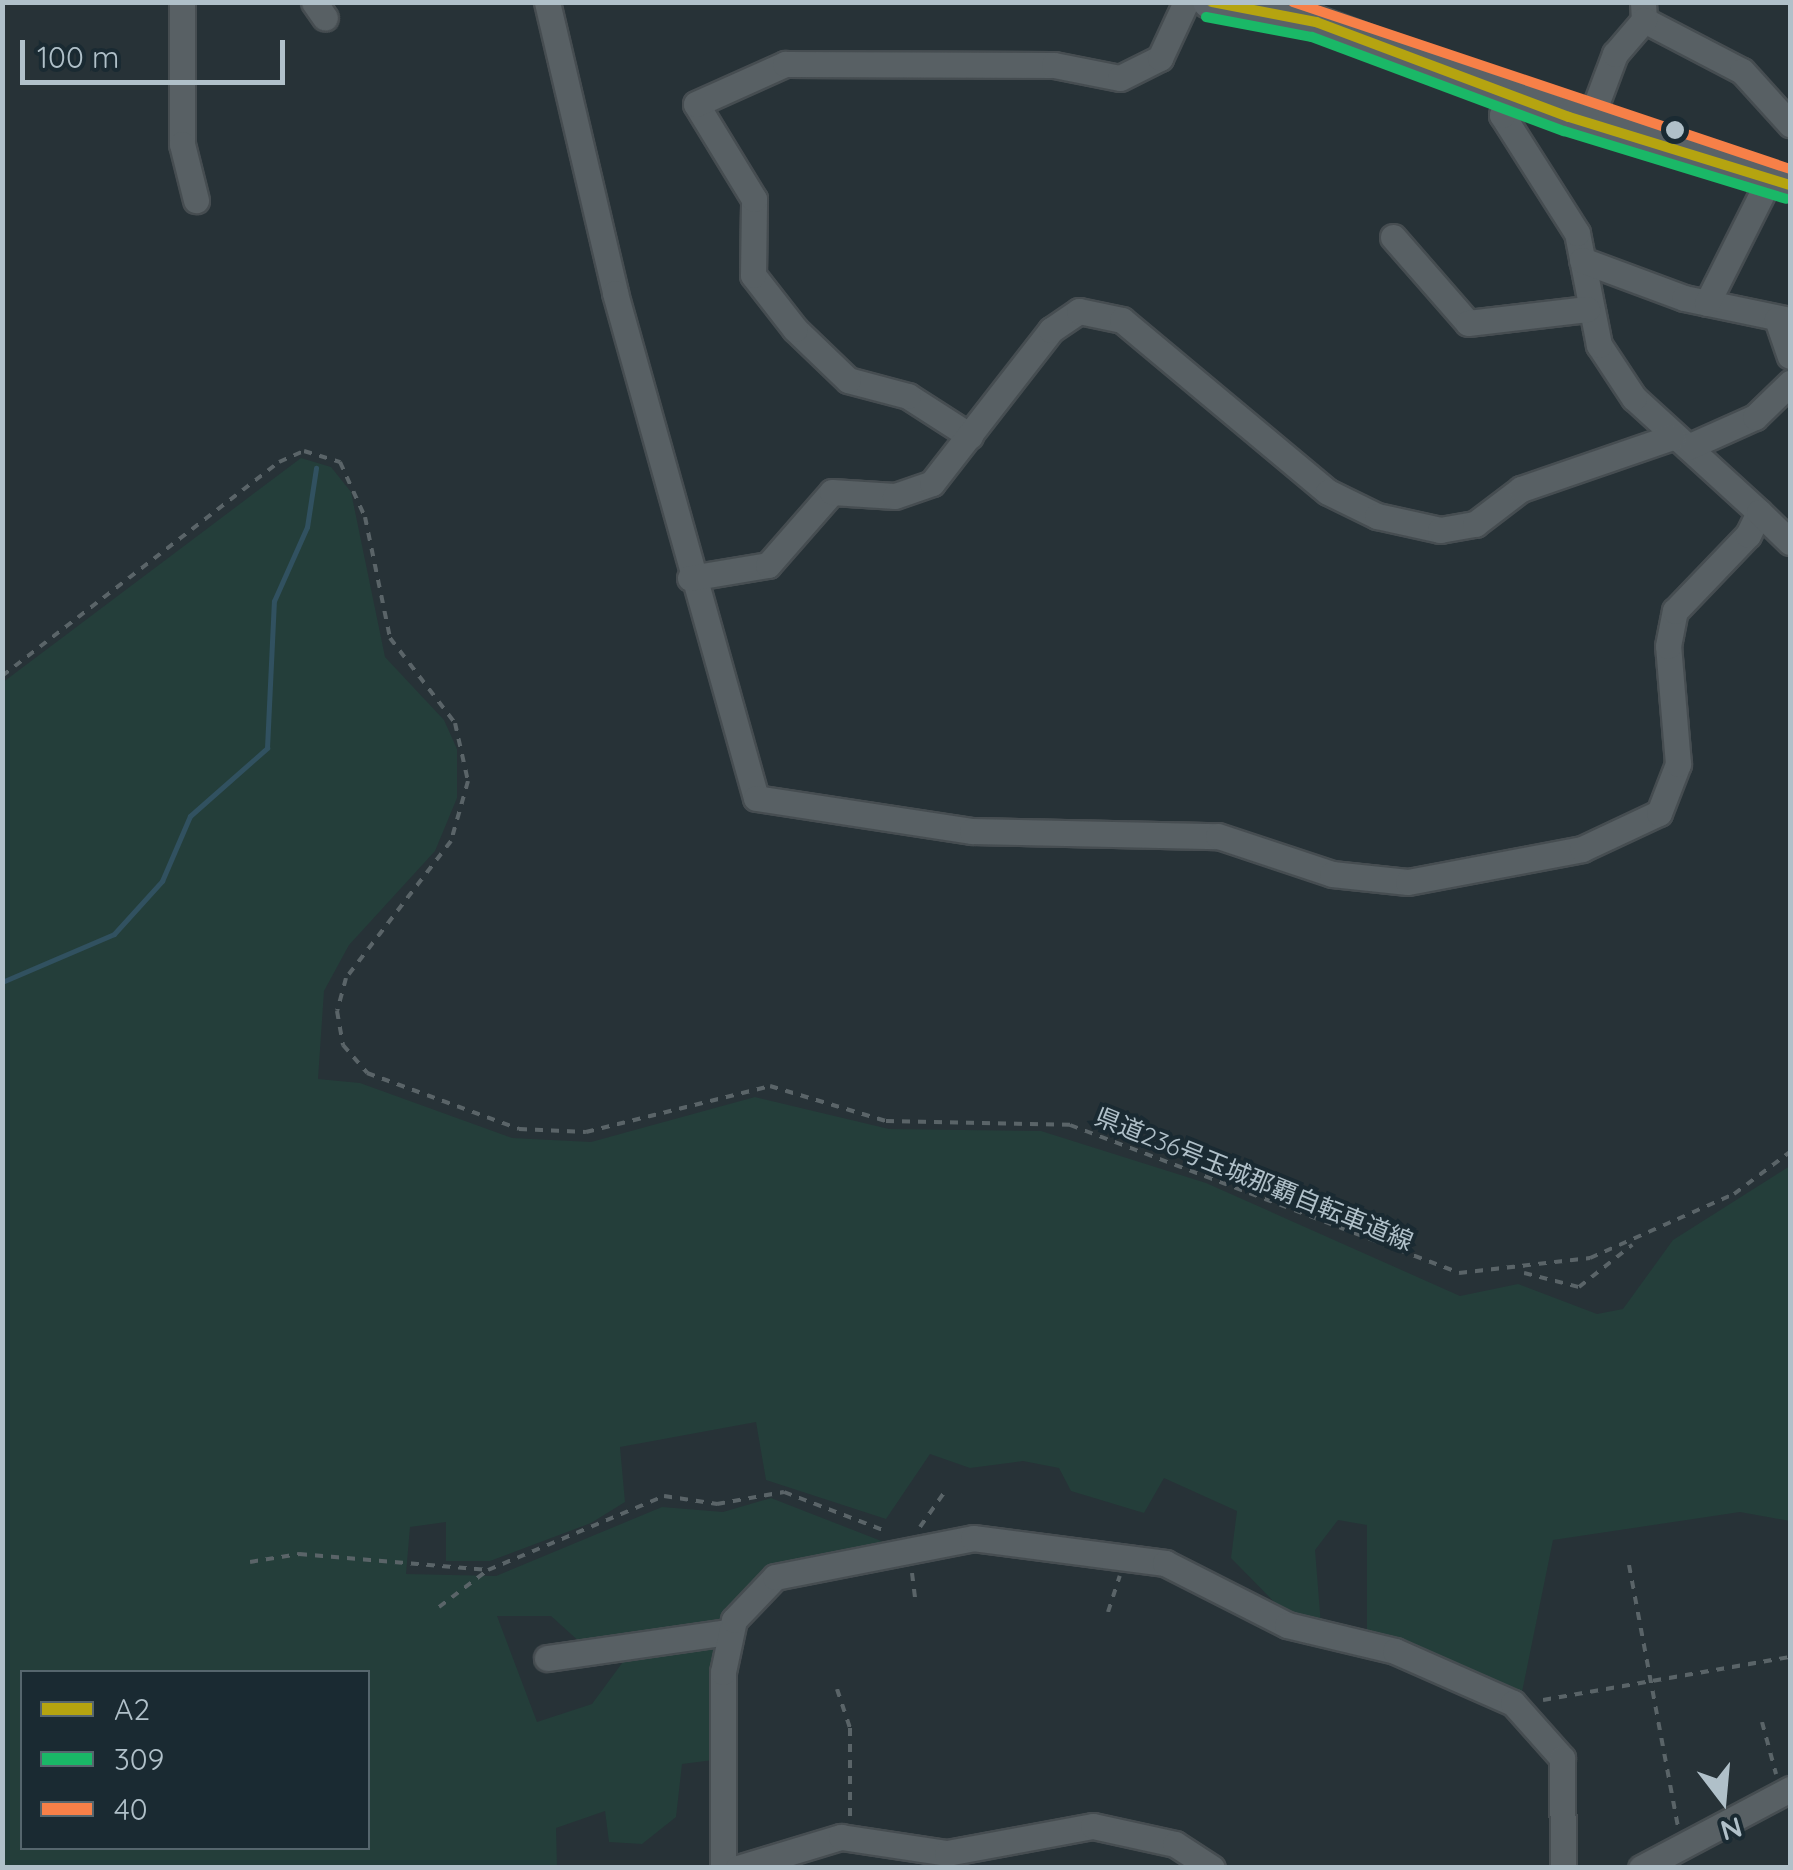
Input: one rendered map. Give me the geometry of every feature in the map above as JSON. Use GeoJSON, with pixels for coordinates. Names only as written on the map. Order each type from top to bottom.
{"type":"FeatureCollection","features":[{"type":"Feature","properties":{"kind":"main road"},"geometry":{"type":"LineString","coordinates":[[1210,2],[1316,22],[1589,124],[1785,182]]}},
{"type":"Feature","properties":{"kind":"street"},"geometry":{"type":"LineString","coordinates":[[182,2],[182,144],[196,200]]}},
{"type":"Feature","properties":{"kind":"street"},"geometry":{"type":"LineString","coordinates":[[547,2],[690,578],[756,798],[972,831],[1218,836],[1332,874],[1408,882],[1582,849],[1659,812],[1678,764],[1668,646],[1675,611],[1748,535],[1759,512]]}},
{"type":"Feature","properties":{"kind":"street"},"geometry":{"type":"LineString","coordinates":[[970,436],[908,396],[848,380],[794,329],[753,274],[754,199],[696,104],[785,64],[1054,65],[1120,78],[1160,58],[1186,2]]}},
{"type":"Feature","properties":{"kind":"street"},"geometry":{"type":"LineString","coordinates":[[1589,124],[1615,54],[1643,11],[1742,70],[1790,124]]}},
{"type":"Feature","properties":{"kind":"street"},"geometry":{"type":"LineString","coordinates":[[1512,93],[1502,115],[1510,137],[1564,205],[1582,260],[1587,309],[1599,346],[1680,442],[1790,542]]}},
{"type":"Feature","properties":{"kind":"street"},"geometry":{"type":"LineString","coordinates":[[1708,303],[1785,182]]}},
{"type":"Feature","properties":{"kind":"street"},"geometry":{"type":"LineString","coordinates":[[1393,237],[1468,324],[1587,309]]}},
{"type":"Feature","properties":{"kind":"street"},"geometry":{"type":"LineString","coordinates":[[1582,260],[1708,303],[1784,320],[1790,356]]}},
{"type":"Feature","properties":{"kind":"street"},"geometry":{"type":"LineString","coordinates":[[690,578],[768,566],[832,492],[922,489],[970,436],[1051,330],[1090,311],[1122,320],[1328,492],[1429,528],[1475,524],[1521,490],[1755,418],[1790,383]]}},
{"type":"Feature","properties":{"kind":"street"},"geometry":{"type":"LineString","coordinates":[[723,1868],[728,1632],[775,1577],[905,1547],[1020,1539],[1165,1563],[1287,1625],[1395,1651],[1526,1712],[1566,1772],[1563,1868]]}},
{"type":"Feature","properties":{"kind":"street"},"geometry":{"type":"LineString","coordinates":[[547,1658],[728,1632]]}},
{"type":"Feature","properties":{"kind":"street"},"geometry":{"type":"LineString","coordinates":[[1641,1868],[1786,1791]]}},
{"type":"Feature","properties":{"kind":"street"},"geometry":{"type":"LineString","coordinates":[[738,1868],[849,1838],[947,1853],[1093,1826],[1175,1844],[1212,1868]]}},
{"type":"Feature","properties":{"kind":"path","name":"県道236号玉城那覇自転車道線"},"geometry":{"type":"LineString","coordinates":[[2,676],[280,462],[304,452],[329,456],[358,493],[390,638],[455,723],[468,780],[451,841],[340,990],[343,1045],[367,1074],[535,1130],[586,1132],[770,1086],[886,1122],[1070,1125],[1419,1263],[1519,1272],[1635,1241],[1734,1194],[1790,1152]]}},
{"type":"Feature","properties":{"kind":"path"},"geometry":{"type":"LineString","coordinates":[[1519,1272],[1579,1287],[1635,1241]]}},
{"type":"Feature","properties":{"kind":"path"},"geometry":{"type":"LineString","coordinates":[[439,1607],[488,1570],[664,1496],[717,1504],[784,1492],[881,1528],[905,1547],[946,1490]]}},
{"type":"Feature","properties":{"kind":"path"},"geometry":{"type":"LineString","coordinates":[[250,1562],[299,1554],[488,1570]]}},
{"type":"Feature","properties":{"kind":"path"},"geometry":{"type":"LineString","coordinates":[[1108,1612],[1122,1556]]}},
{"type":"Feature","properties":{"kind":"path"},"geometry":{"type":"LineString","coordinates":[[1629,1565],[1655,1680],[1680,1847]]}},
{"type":"Feature","properties":{"kind":"path"},"geometry":{"type":"LineString","coordinates":[[1543,1700],[1790,1657]]}},
{"type":"Feature","properties":{"kind":"path"},"geometry":{"type":"LineString","coordinates":[[837,1690],[850,1728],[849,1838]]}},
{"type":"Feature","properties":{"kind":"path"},"geometry":{"type":"LineString","coordinates":[[1762,1722],[1786,1791]]}},
{"type":"Feature","properties":{"kind":"green space"},"geometry":{"type":"Polygon","coordinates":[[[301,458],[331,467],[351,492],[385,657],[444,720],[457,749],[457,798],[435,851],[349,945],[324,991],[318,1079],[360,1083],[512,1138],[591,1142],[755,1097],[889,1129],[1041,1131],[1206,1183],[1460,1296],[1518,1284],[1597,1314],[1623,1309],[1673,1240],[1790,1166],[1790,1521],[1740,1512],[1553,1540],[1522,1692],[1367,1635],[1367,1525],[1338,1520],[1315,1550],[1321,1625],[1288,1616],[1231,1558],[1237,1511],[1164,1478],[1144,1513],[1071,1491],[1059,1468],[1023,1461],[970,1468],[930,1454],[886,1519],[766,1480],[756,1422],[620,1447],[625,1502],[591,1523],[490,1561],[446,1561],[446,1522],[410,1527],[406,1574],[496,1576],[662,1507],[723,1512],[771,1498],[889,1544],[772,1568],[719,1623],[582,1644],[551,1616],[497,1616],[537,1722],[592,1704],[628,1655],[718,1641],[713,1760],[682,1764],[676,1817],[642,1844],[609,1842],[605,1811],[556,1828],[557,1867],[3,1867],[2,683],[301,458]]]}},
{"type":"Feature","properties":{"kind":"waterway"},"geometry":{"type":"LineString","coordinates":[[2,982],[114,934],[162,881],[190,816],[267,748],[274,601],[307,527],[316,468]]}},
{"type":"Feature","properties":{"kind":"transit line","name":"A2"},"geometry":{"type":"LineString","coordinates":[[1212,2],[1316,22],[1569,117],[1790,185]]}},
{"type":"Feature","properties":{"kind":"transit line","name":"40"},"geometry":{"type":"LineString","coordinates":[[1293,2],[1790,169]]}},
{"type":"Feature","properties":{"kind":"transit line","name":"309"},"geometry":{"type":"LineString","coordinates":[[1206,17],[1312,37],[1564,131],[1786,199]]}}]}
